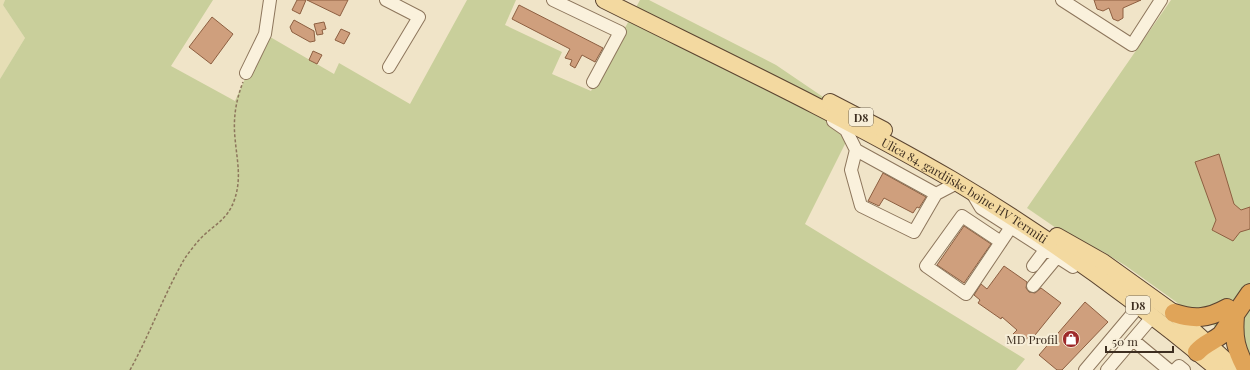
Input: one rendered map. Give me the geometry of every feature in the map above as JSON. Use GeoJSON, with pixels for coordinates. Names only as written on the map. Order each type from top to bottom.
{"type":"FeatureCollection","features":[{"type":"Feature","properties":{"kind":"highway"},"geometry":{"type":"LineString","coordinates":[[1201,347],[1221,335],[1231,312],[1235,298],[1250,285]]}},
{"type":"Feature","properties":{"kind":"highway"},"geometry":{"type":"LineString","coordinates":[[1174,313],[1191,318],[1201,318],[1231,312],[1250,293]]}},
{"type":"Feature","properties":{"kind":"highway"},"geometry":{"type":"LineString","coordinates":[[1231,312],[1236,348],[1247,370]]}},
{"type":"Feature","properties":{"kind":"main road","name":"Ulica 84. gardijske bojne HV Termiti"},"geometry":{"type":"LineString","coordinates":[[604,0],[774,85],[957,183],[1099,277],[1153,316],[1236,370]]}},
{"type":"Feature","properties":{"kind":"main road","name":"Ulica 84. gardijske bojne HV Termiti"},"geometry":{"type":"LineString","coordinates":[[627,0],[855,114],[913,146],[1000,198],[1064,241],[1103,262],[1174,313],[1219,370]]}},
{"type":"Feature","properties":{"kind":"street"},"geometry":{"type":"LineString","coordinates":[[246,72],[265,34],[270,0]]}},
{"type":"Feature","properties":{"kind":"street"},"geometry":{"type":"LineString","coordinates":[[386,0],[420,17],[389,67]]}},
{"type":"Feature","properties":{"kind":"street"},"geometry":{"type":"LineString","coordinates":[[553,0],[620,32],[593,82]]}},
{"type":"Feature","properties":{"kind":"street"},"geometry":{"type":"LineString","coordinates":[[1062,0],[1132,45],[1161,0]]}},
{"type":"Feature","properties":{"kind":"street"},"geometry":{"type":"LineString","coordinates":[[774,85],[790,97],[842,126],[846,130],[856,150],[936,194]]}},
{"type":"Feature","properties":{"kind":"street"},"geometry":{"type":"LineString","coordinates":[[856,150],[851,170],[862,206],[914,232],[936,194],[957,183]]}},
{"type":"Feature","properties":{"kind":"street"},"geometry":{"type":"LineString","coordinates":[[972,192],[981,208],[1087,276],[1099,277]]}},
{"type":"Feature","properties":{"kind":"street"},"geometry":{"type":"LineString","coordinates":[[1001,242],[962,216],[926,266],[966,294],[1011,228]]}},
{"type":"Feature","properties":{"kind":"street"},"geometry":{"type":"LineString","coordinates":[[1033,266],[1046,250]]}},
{"type":"Feature","properties":{"kind":"street"},"geometry":{"type":"LineString","coordinates":[[1033,286],[1057,257]]}},
{"type":"Feature","properties":{"kind":"street"},"geometry":{"type":"LineString","coordinates":[[1086,370],[1139,306]]}},
{"type":"Feature","properties":{"kind":"street"},"geometry":{"type":"LineString","coordinates":[[1107,370],[1153,316]]}},
{"type":"Feature","properties":{"kind":"street"},"geometry":{"type":"LineString","coordinates":[[1133,340],[1169,370]]}},
{"type":"Feature","properties":{"kind":"street"},"geometry":{"type":"LineString","coordinates":[[1175,370],[1179,366],[1184,370]]}},
{"type":"Feature","properties":{"kind":"path"},"geometry":{"type":"LineString","coordinates":[[130,370],[144,343],[160,305],[186,258],[203,236],[225,219],[234,202],[239,184],[239,167],[234,138],[235,101],[246,72]]}},
{"type":"Feature","properties":{"kind":"shaded area"},"geometry":{"type":"Polygon","coordinates":[[[0,0],[5,0],[3,5],[25,38],[0,79],[0,0]]]}},
{"type":"Feature","properties":{"kind":"green space"},"geometry":{"type":"Polygon","coordinates":[[[5,0],[213,0],[171,66],[235,101],[265,34],[334,74],[339,63],[410,104],[467,0],[516,0],[505,25],[562,52],[552,74],[591,91],[640,0],[649,0],[776,65],[857,120],[805,224],[1025,359],[1016,370],[0,370],[0,79],[25,38],[3,5],[5,0]]]}},
{"type":"Feature","properties":{"kind":"green space"},"geometry":{"type":"Polygon","coordinates":[[[1171,0],[1250,0],[1250,361],[1200,312],[1186,309],[1126,266],[1102,251],[1075,241],[1027,208],[1171,0]]]}},
{"type":"Feature","properties":{"kind":"building"},"geometry":{"type":"Polygon","coordinates":[[[297,0],[306,0],[300,14],[292,10],[297,0]]]}},
{"type":"Feature","properties":{"kind":"building"},"geometry":{"type":"Polygon","coordinates":[[[307,0],[348,0],[340,16],[307,0]]]}},
{"type":"Feature","properties":{"kind":"building"},"geometry":{"type":"Polygon","coordinates":[[[1094,0],[1141,0],[1123,8],[1123,18],[1118,21],[1113,19],[1109,8],[1103,11],[1097,9],[1094,0]]]}},
{"type":"Feature","properties":{"kind":"building"},"geometry":{"type":"Polygon","coordinates":[[[519,5],[603,48],[595,62],[582,55],[575,68],[570,65],[572,60],[565,58],[570,49],[512,19],[519,5]]]}},
{"type":"Feature","properties":{"kind":"building"},"geometry":{"type":"Polygon","coordinates":[[[212,17],[233,34],[211,64],[189,47],[212,17]]]}},
{"type":"Feature","properties":{"kind":"building"},"geometry":{"type":"Polygon","coordinates":[[[294,20],[314,31],[315,41],[310,42],[292,32],[290,27],[294,20]]]}},
{"type":"Feature","properties":{"kind":"building"},"geometry":{"type":"Polygon","coordinates":[[[324,22],[326,29],[322,30],[323,34],[317,35],[314,24],[324,22]]]}},
{"type":"Feature","properties":{"kind":"building"},"geometry":{"type":"Polygon","coordinates":[[[341,29],[350,33],[344,44],[335,40],[341,29]]]}},
{"type":"Feature","properties":{"kind":"building"},"geometry":{"type":"Polygon","coordinates":[[[313,51],[322,55],[317,64],[309,60],[313,51]]]}},
{"type":"Feature","properties":{"kind":"building"},"geometry":{"type":"Polygon","coordinates":[[[1219,154],[1234,204],[1241,210],[1250,207],[1250,229],[1240,232],[1233,241],[1212,230],[1216,220],[1195,162],[1219,154]]]}},
{"type":"Feature","properties":{"kind":"building"},"geometry":{"type":"Polygon","coordinates":[[[883,173],[926,197],[919,208],[917,207],[913,213],[884,198],[879,206],[868,201],[883,173]]]}},
{"type":"Feature","properties":{"kind":"building"},"geometry":{"type":"Polygon","coordinates":[[[964,226],[991,244],[964,283],[937,265],[964,226]]]}},
{"type":"Feature","properties":{"kind":"building"},"geometry":{"type":"Polygon","coordinates":[[[1004,266],[1027,282],[1026,288],[1029,292],[1035,293],[1041,288],[1061,303],[1031,340],[1028,337],[1024,342],[1013,334],[1017,330],[1002,317],[1001,319],[978,303],[980,300],[974,295],[981,284],[987,289],[1004,266]]]}},
{"type":"Feature","properties":{"kind":"building"},"geometry":{"type":"Polygon","coordinates":[[[1085,302],[1108,322],[1062,370],[1057,370],[1039,355],[1085,302]]]}},
{"type":"Feature","properties":{"kind":"place","name":"MD Profil"},"geometry":{"type":"Point","coordinates":[1071,339]}}]}
